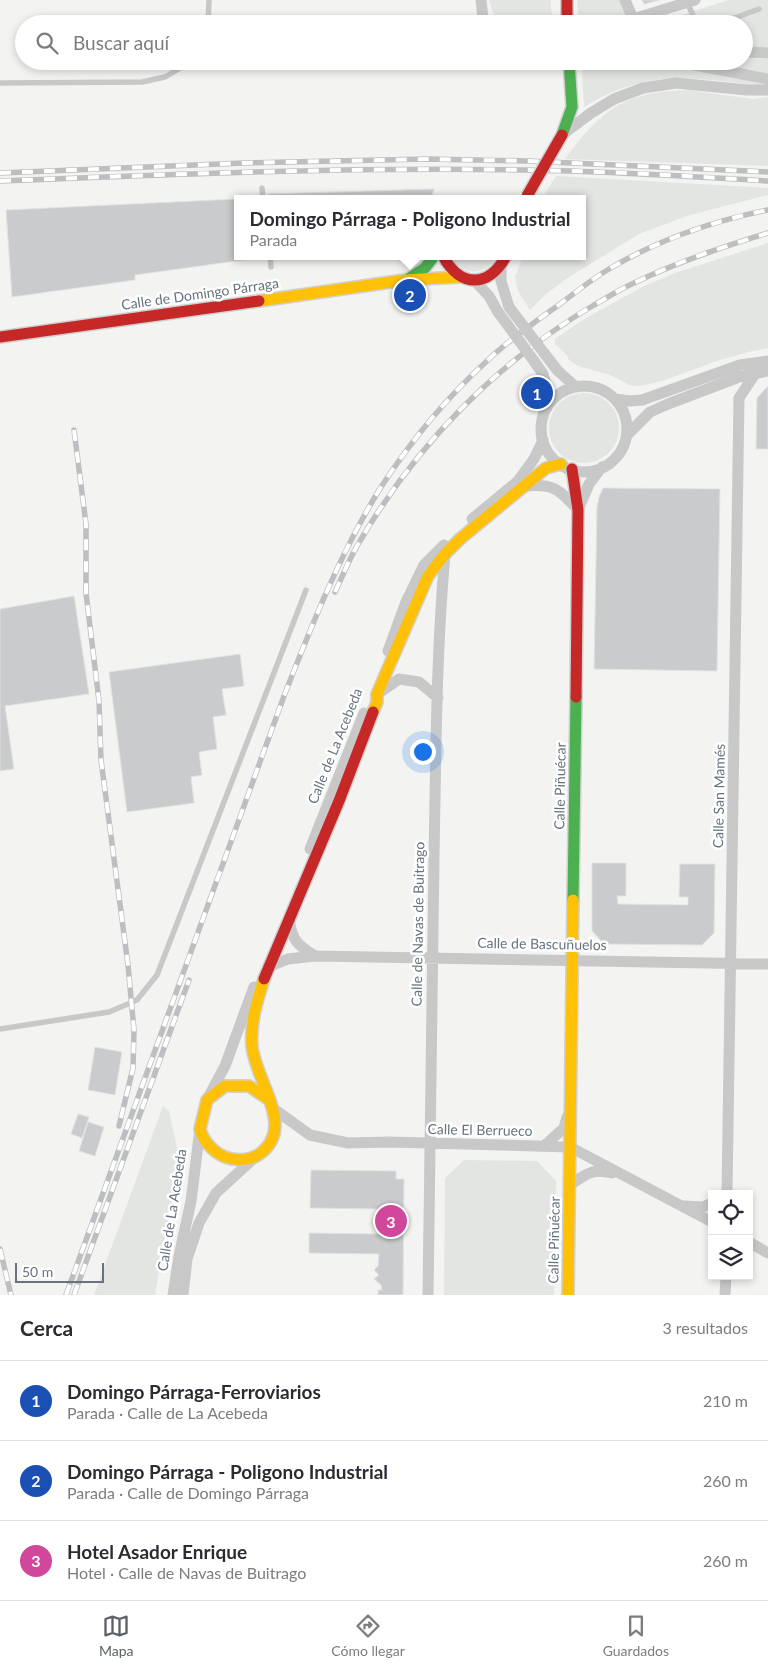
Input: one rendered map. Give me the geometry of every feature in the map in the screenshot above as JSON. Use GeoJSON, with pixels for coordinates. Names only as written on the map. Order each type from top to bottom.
{"type":"FeatureCollection","features":[{"type":"Feature","properties":{"kind":"street"},"geometry":{"type":"LineString","coordinates":[[481,0],[483,15]]}},
{"type":"Feature","properties":{"kind":"street"},"geometry":{"type":"LineString","coordinates":[[561,0],[565,15]]}},
{"type":"Feature","properties":{"kind":"street"},"geometry":{"type":"LineString","coordinates":[[567,0],[567,15]]}},
{"type":"Feature","properties":{"kind":"street"},"geometry":{"type":"LineString","coordinates":[[625,0],[634,15]]}},
{"type":"Feature","properties":{"kind":"street"},"geometry":{"type":"LineString","coordinates":[[654,15],[691,1]]}},
{"type":"Feature","properties":{"kind":"street"},"geometry":{"type":"LineString","coordinates":[[753,52],[768,53]]}},
{"type":"Feature","properties":{"kind":"street"},"geometry":{"type":"LineString","coordinates":[[528,195],[562,135],[572,107],[570,70]]}},
{"type":"Feature","properties":{"kind":"street"},"geometry":{"type":"LineString","coordinates":[[720,70],[768,79]]}},
{"type":"Feature","properties":{"kind":"street"},"geometry":{"type":"LineString","coordinates":[[562,135],[614,98],[644,88],[676,83],[747,90],[768,90]]}},
{"type":"Feature","properties":{"kind":"street","name":"Calle de Domingo Párraga"},"geometry":{"type":"LineString","coordinates":[[405,280],[425,268],[431,260]]}},
{"type":"Feature","properties":{"kind":"street"},"geometry":{"type":"LineString","coordinates":[[444,260],[451,271],[459,276]]}},
{"type":"Feature","properties":{"kind":"street"},"geometry":{"type":"LineString","coordinates":[[474,280],[489,277],[501,267],[504,260]]}},
{"type":"Feature","properties":{"kind":"street"},"geometry":{"type":"LineString","coordinates":[[501,267],[504,310],[543,374],[551,402]]}},
{"type":"Feature","properties":{"kind":"street","name":"Calle de Domingo Párraga"},"geometry":{"type":"LineString","coordinates":[[0,336],[405,280],[459,276],[474,280]]}},
{"type":"Feature","properties":{"kind":"street"},"geometry":{"type":"LineString","coordinates":[[474,280],[544,353],[558,371],[576,387]]}},
{"type":"Feature","properties":{"kind":"street"},"geometry":{"type":"LineString","coordinates":[[615,399],[642,400],[740,365],[768,361]]}},
{"type":"Feature","properties":{"kind":"street"},"geometry":{"type":"LineString","coordinates":[[626,435],[650,412],[721,383],[768,371]]}},
{"type":"Feature","properties":{"kind":"street"},"geometry":{"type":"LineString","coordinates":[[721,383],[739,398],[755,374]]}},
{"type":"Feature","properties":{"kind":"street"},"geometry":{"type":"LineString","coordinates":[[586,386],[606,392],[615,399],[621,406],[627,425],[624,445],[611,462],[602,467],[587,471],[572,469],[561,464],[550,454],[543,440],[542,420],[551,402],[558,395],[576,387],[586,386]]}},
{"type":"Feature","properties":{"kind":"street","name":"Calle San Mamés"},"geometry":{"type":"LineString","coordinates":[[727,1190],[739,398]]}},
{"type":"Feature","properties":{"kind":"street","name":"Calle de La Acebeda"},"geometry":{"type":"LineString","coordinates":[[207,1100],[225,1066],[251,994],[363,717],[406,602],[424,565],[456,533],[518,481],[534,459],[543,440]]}},
{"type":"Feature","properties":{"kind":"street","name":"Calle de La Acebeda"},"geometry":{"type":"LineString","coordinates":[[271,1104],[253,1057],[252,1022],[259,993],[268,967],[339,801],[377,702],[377,694],[428,576],[445,554],[460,539],[546,468],[561,464]]}},
{"type":"Feature","properties":{"kind":"street"},"geometry":{"type":"LineString","coordinates":[[526,486],[542,485],[554,488],[565,495],[578,510],[589,484],[602,467]]}},
{"type":"Feature","properties":{"kind":"street","name":"Calle Piñuécar"},"geometry":{"type":"LineString","coordinates":[[568,1295],[578,510],[572,469]]}},
{"type":"Feature","properties":{"kind":"street","name":"Calle de Navas de Buitrago"},"geometry":{"type":"LineString","coordinates":[[428,1295],[432,958],[438,698],[445,554]]}},
{"type":"Feature","properties":{"kind":"street"},"geometry":{"type":"LineString","coordinates":[[377,694],[399,679],[419,682],[438,698]]}},
{"type":"Feature","properties":{"kind":"street"},"geometry":{"type":"LineString","coordinates":[[289,918],[291,932],[298,945],[315,956]]}},
{"type":"Feature","properties":{"kind":"street","name":"Calle de Bascuñuelos"},"geometry":{"type":"LineString","coordinates":[[268,967],[288,959],[315,956],[768,964]]}},
{"type":"Feature","properties":{"kind":"street"},"geometry":{"type":"LineString","coordinates":[[225,1086],[249,1086],[271,1104],[276,1127],[270,1143],[257,1156],[239,1161],[221,1157],[207,1146],[200,1129],[207,1100],[225,1086]]}},
{"type":"Feature","properties":{"kind":"street","name":"Calle Piñuécar"},"geometry":{"type":"LineString","coordinates":[[544,1146],[564,1128],[570,1103]]}},
{"type":"Feature","properties":{"kind":"street","name":"Calle El Berrueco"},"geometry":{"type":"LineString","coordinates":[[271,1104],[310,1134],[348,1143],[570,1147],[708,1220]]}},
{"type":"Feature","properties":{"kind":"street","name":"Calle de La Acebeda"},"geometry":{"type":"LineString","coordinates":[[173,1295],[191,1201],[200,1129]]}},
{"type":"Feature","properties":{"kind":"street","name":"Calle de La Acebeda"},"geometry":{"type":"LineString","coordinates":[[183,1295],[187,1259],[199,1223],[216,1193],[257,1156]]}},
{"type":"Feature","properties":{"kind":"street","name":"Calle Piñuécar"},"geometry":{"type":"LineString","coordinates":[[570,1185],[587,1173],[600,1170],[621,1175]]}},
{"type":"Feature","properties":{"kind":"street"},"geometry":{"type":"LineString","coordinates":[[724,1190],[727,1182]]}},
{"type":"Feature","properties":{"kind":"street","name":"Calle El Berrueco"},"geometry":{"type":"LineString","coordinates":[[680,1206],[703,1207],[708,1205]]}},
{"type":"Feature","properties":{"kind":"street"},"geometry":{"type":"LineString","coordinates":[[753,1244],[768,1252]]}},
{"type":"Feature","properties":{"kind":"street"},"geometry":{"type":"LineString","coordinates":[[725,1295],[726,1280]]}},
{"type":"Feature","properties":{"kind":"lane"},"geometry":{"type":"LineString","coordinates":[[208,15],[209,0]]}},
{"type":"Feature","properties":{"kind":"lane"},"geometry":{"type":"LineString","coordinates":[[691,1],[694,15]]}},
{"type":"Feature","properties":{"kind":"lane"},"geometry":{"type":"LineString","coordinates":[[744,15],[759,10]]}},
{"type":"Feature","properties":{"kind":"lane"},"geometry":{"type":"LineString","coordinates":[[0,83],[142,82],[165,76],[176,70]]}},
{"type":"Feature","properties":{"kind":"lane"},"geometry":{"type":"LineString","coordinates":[[262,188],[263,195]]}},
{"type":"Feature","properties":{"kind":"lane"},"geometry":{"type":"LineString","coordinates":[[270,260],[271,267]]}},
{"type":"Feature","properties":{"kind":"lane"},"geometry":{"type":"LineString","coordinates":[[0,1029],[109,1012],[137,1000],[157,975],[306,590]]}},
{"type":"Feature","properties":{"kind":"shaded area"},"geometry":{"type":"Polygon","coordinates":[[[489,0],[551,0],[552,15],[494,15],[489,0]]]}},
{"type":"Feature","properties":{"kind":"shaded area"},"geometry":{"type":"Polygon","coordinates":[[[577,0],[622,0],[630,15],[578,15],[577,0]]]}},
{"type":"Feature","properties":{"kind":"shaded area"},"geometry":{"type":"Polygon","coordinates":[[[729,0],[768,0],[768,48],[753,47],[753,15],[681,15],[729,0]]]}},
{"type":"Feature","properties":{"kind":"shaded area"},"geometry":{"type":"Polygon","coordinates":[[[753,58],[768,59],[768,74],[747,70],[753,70],[753,58]]]}},
{"type":"Feature","properties":{"kind":"shaded area"},"geometry":{"type":"Polygon","coordinates":[[[582,70],[692,70],[768,83],[768,86],[702,79],[664,79],[622,88],[584,107],[582,70]]]}},
{"type":"Feature","properties":{"kind":"shaded area"},"geometry":{"type":"Polygon","coordinates":[[[688,90],[753,99],[768,97],[768,166],[565,159],[591,127],[616,106],[647,95],[666,91],[688,90]]]}},
{"type":"Feature","properties":{"kind":"shaded area"},"geometry":{"type":"Polygon","coordinates":[[[556,176],[768,188],[768,195],[690,215],[639,234],[569,277],[546,294],[530,310],[518,291],[515,277],[521,260],[586,260],[586,195],[544,195],[556,176]]]}},
{"type":"Feature","properties":{"kind":"shaded area"},"geometry":{"type":"Polygon","coordinates":[[[768,243],[768,348],[717,361],[662,381],[640,386],[629,385],[610,375],[578,366],[569,360],[567,355],[555,344],[555,339],[581,321],[642,287],[675,273],[768,243]]]}},
{"type":"Feature","properties":{"kind":"shaded area"},"geometry":{"type":"Polygon","coordinates":[[[454,260],[495,260],[487,267],[474,271],[461,268],[454,260]]]}},
{"type":"Feature","properties":{"kind":"shaded area"},"geometry":{"type":"Polygon","coordinates":[[[584,393],[597,396],[609,403],[616,415],[619,428],[616,441],[609,453],[597,460],[584,463],[571,460],[559,453],[552,441],[549,428],[552,415],[559,403],[571,396],[584,393]]]}},
{"type":"Feature","properties":{"kind":"shaded area"},"geometry":{"type":"Polygon","coordinates":[[[163,1106],[169,1111],[179,1158],[155,1295],[94,1295],[163,1106]]]}},
{"type":"Feature","properties":{"kind":"shaded area"},"geometry":{"type":"Polygon","coordinates":[[[464,1160],[537,1161],[556,1181],[554,1295],[444,1295],[445,1178],[464,1160]]]}},
{"type":"Feature","properties":{"kind":"building"},"geometry":{"type":"Polygon","coordinates":[[[642,0],[660,0],[644,4],[642,0]]]}},
{"type":"Feature","properties":{"kind":"building"},"geometry":{"type":"Polygon","coordinates":[[[434,189],[432,195],[268,194],[434,189]]]}},
{"type":"Feature","properties":{"kind":"building"},"geometry":{"type":"Polygon","coordinates":[[[234,199],[234,260],[244,260],[135,275],[135,280],[12,297],[6,210],[234,199]]]}},
{"type":"Feature","properties":{"kind":"building"},"geometry":{"type":"Polygon","coordinates":[[[768,386],[768,449],[756,449],[757,398],[768,386]]]}},
{"type":"Feature","properties":{"kind":"building"},"geometry":{"type":"Polygon","coordinates":[[[603,488],[720,489],[717,671],[594,669],[597,507],[603,488]]]}},
{"type":"Feature","properties":{"kind":"building"},"geometry":{"type":"Polygon","coordinates":[[[74,596],[89,694],[5,706],[14,769],[0,771],[0,609],[74,596]]]}},
{"type":"Feature","properties":{"kind":"building"},"geometry":{"type":"Polygon","coordinates":[[[240,654],[244,686],[222,689],[226,715],[213,717],[217,749],[199,752],[202,775],[191,777],[194,803],[127,812],[109,672],[240,654]]]}},
{"type":"Feature","properties":{"kind":"building"},"geometry":{"type":"Polygon","coordinates":[[[592,863],[626,863],[626,896],[617,896],[618,904],[688,905],[688,897],[679,897],[680,864],[715,864],[714,933],[702,945],[604,944],[592,931],[592,863]]]}},
{"type":"Feature","properties":{"kind":"building"},"geometry":{"type":"Polygon","coordinates":[[[95,1047],[122,1052],[115,1095],[88,1090],[95,1047]]]}},
{"type":"Feature","properties":{"kind":"building"},"geometry":{"type":"Polygon","coordinates":[[[78,1114],[89,1117],[82,1138],[71,1134],[78,1114]]]}},
{"type":"Feature","properties":{"kind":"building"},"geometry":{"type":"Polygon","coordinates":[[[88,1122],[104,1127],[95,1156],[79,1151],[88,1122]]]}},
{"type":"Feature","properties":{"kind":"building"},"geometry":{"type":"Polygon","coordinates":[[[311,1170],[396,1171],[396,1179],[404,1179],[403,1295],[378,1295],[378,1290],[382,1290],[381,1285],[374,1279],[379,1275],[374,1270],[378,1266],[379,1254],[309,1253],[309,1233],[379,1234],[379,1209],[310,1208],[311,1170]]]}},
{"type":"Feature","properties":{"kind":"railway"},"geometry":{"type":"LineString","coordinates":[[0,173],[244,163],[428,159],[527,161],[768,172]]}},
{"type":"Feature","properties":{"kind":"railway"},"geometry":{"type":"LineString","coordinates":[[0,181],[394,169],[586,171],[768,181]]}},
{"type":"Feature","properties":{"kind":"railway"},"geometry":{"type":"LineString","coordinates":[[66,1295],[284,696],[316,616],[340,563],[381,487],[430,420],[473,374],[496,352],[590,281],[609,269],[666,240],[706,226],[768,210]]}},
{"type":"Feature","properties":{"kind":"railway"},"geometry":{"type":"LineString","coordinates":[[335,592],[360,541],[382,505],[407,471],[462,408],[492,379],[558,328],[629,285],[717,249],[768,233]]}},
{"type":"Feature","properties":{"kind":"railway"},"geometry":{"type":"LineString","coordinates":[[74,430],[86,524],[86,593],[99,701],[101,760],[128,965],[134,1030],[133,1068],[119,1126]]}},
{"type":"Feature","properties":{"kind":"railway"},"geometry":{"type":"LineString","coordinates":[[74,1295],[189,980]]}},
{"type":"Feature","properties":{"kind":"railway"},"geometry":{"type":"LineString","coordinates":[[0,1249],[11,1295]]}},
{"type":"Feature","properties":{"kind":"traffic: fast"},"geometry":{"type":"LineString","coordinates":[[562,135],[572,107],[570,70]]}},
{"type":"Feature","properties":{"kind":"traffic: fast"},"geometry":{"type":"LineString","coordinates":[[408,279],[425,268],[431,260]]}},
{"type":"Feature","properties":{"kind":"traffic: fast"},"geometry":{"type":"LineString","coordinates":[[573,900],[576,697]]}},
{"type":"Feature","properties":{"kind":"traffic: slow"},"geometry":{"type":"LineString","coordinates":[[259,301],[405,280],[459,277]]}},
{"type":"Feature","properties":{"kind":"traffic: slow"},"geometry":{"type":"LineString","coordinates":[[373,712],[377,702],[377,694],[428,576],[445,554],[460,539],[546,468],[561,464]]}},
{"type":"Feature","properties":{"kind":"traffic: slow"},"geometry":{"type":"LineString","coordinates":[[568,1295],[573,900]]}},
{"type":"Feature","properties":{"kind":"traffic: slow"},"geometry":{"type":"LineString","coordinates":[[264,979],[253,1020],[252,1046],[255,1060],[271,1104],[274,1132],[269,1144],[258,1155],[246,1159],[237,1160],[225,1157],[216,1152],[206,1142],[200,1129],[207,1100],[225,1086],[249,1086],[268,1099]]}},
{"type":"Feature","properties":{"kind":"traffic: jam"},"geometry":{"type":"LineString","coordinates":[[567,0],[567,15]]}},
{"type":"Feature","properties":{"kind":"traffic: jam"},"geometry":{"type":"LineString","coordinates":[[528,195],[562,135]]}},
{"type":"Feature","properties":{"kind":"traffic: jam"},"geometry":{"type":"LineString","coordinates":[[446,260],[458,274],[474,280],[491,274],[503,260]]}},
{"type":"Feature","properties":{"kind":"traffic: jam"},"geometry":{"type":"LineString","coordinates":[[0,337],[259,301]]}},
{"type":"Feature","properties":{"kind":"traffic: jam"},"geometry":{"type":"LineString","coordinates":[[572,469],[578,510],[576,697]]}},
{"type":"Feature","properties":{"kind":"traffic: jam"},"geometry":{"type":"LineString","coordinates":[[264,979],[339,801],[373,712]]}},
{"type":"Feature","properties":{"kind":"place","name":"Domingo Párraga - Poligono Industrial"},"geometry":{"type":"Point","coordinates":[410,295]}},
{"type":"Feature","properties":{"kind":"place","name":"Domingo Párraga-Ferroviarios"},"geometry":{"type":"Point","coordinates":[537,393]}},
{"type":"Feature","properties":{"kind":"place","name":"Hotel Asador Enrique"},"geometry":{"type":"Point","coordinates":[391,1221]}}]}
